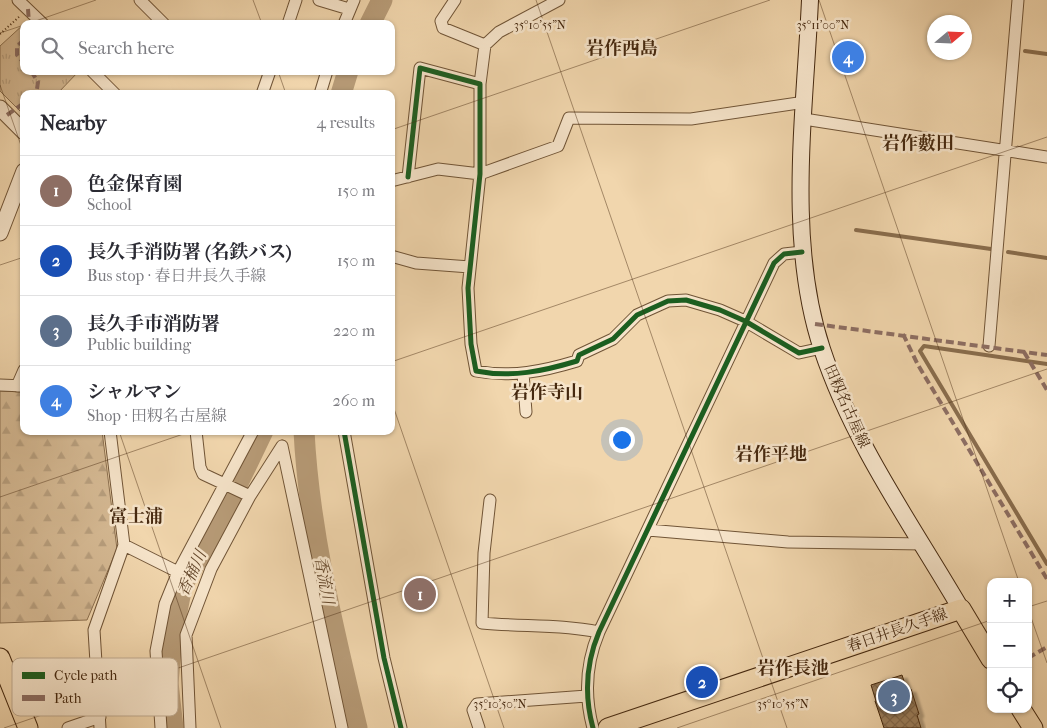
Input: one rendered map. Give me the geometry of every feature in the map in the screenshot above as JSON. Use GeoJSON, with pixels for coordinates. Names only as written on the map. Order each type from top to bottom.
{"type":"FeatureCollection","features":[{"type":"Feature","properties":{"kind":"main road","name":"田籾名古屋線"},"geometry":{"type":"LineString","coordinates":[[810,0],[801,183],[802,252],[822,348],[867,451],[961,609]]}},
{"type":"Feature","properties":{"kind":"main road","name":"春日井長久手線"},"geometry":{"type":"LineString","coordinates":[[608,728],[961,609],[987,652]]}},
{"type":"Feature","properties":{"kind":"main road"},"geometry":{"type":"LineString","coordinates":[[0,658],[12,688]]}},
{"type":"Feature","properties":{"kind":"main road"},"geometry":{"type":"LineString","coordinates":[[1024,713],[1033,728]]}},
{"type":"Feature","properties":{"kind":"main road"},"geometry":{"type":"LineString","coordinates":[[23,716],[28,728]]}},
{"type":"Feature","properties":{"kind":"street"},"geometry":{"type":"LineString","coordinates":[[18,0],[39,20]]}},
{"type":"Feature","properties":{"kind":"street"},"geometry":{"type":"LineString","coordinates":[[140,0],[160,20]]}},
{"type":"Feature","properties":{"kind":"street"},"geometry":{"type":"LineString","coordinates":[[289,20],[296,0]]}},
{"type":"Feature","properties":{"kind":"street"},"geometry":{"type":"LineString","coordinates":[[319,0],[352,4],[346,20]]}},
{"type":"Feature","properties":{"kind":"street"},"geometry":{"type":"LineString","coordinates":[[454,0],[441,21],[443,28],[485,45]]}},
{"type":"Feature","properties":{"kind":"street"},"geometry":{"type":"LineString","coordinates":[[559,0],[499,32],[485,45],[480,84],[480,174],[468,288],[471,344],[476,371],[523,374],[548,370],[577,361],[579,355],[613,339],[637,316],[668,301],[686,300],[720,310],[745,321],[799,352],[822,348]]}},
{"type":"Feature","properties":{"kind":"street"},"geometry":{"type":"LineString","coordinates":[[989,346],[1018,0]]}},
{"type":"Feature","properties":{"kind":"street"},"geometry":{"type":"LineString","coordinates":[[408,177],[420,68],[480,84]]}},
{"type":"Feature","properties":{"kind":"street"},"geometry":{"type":"LineString","coordinates":[[96,75],[111,90]]}},
{"type":"Feature","properties":{"kind":"street"},"geometry":{"type":"LineString","coordinates":[[263,90],[269,75]]}},
{"type":"Feature","properties":{"kind":"street"},"geometry":{"type":"LineString","coordinates":[[321,90],[326,75]]}},
{"type":"Feature","properties":{"kind":"street"},"geometry":{"type":"LineString","coordinates":[[395,180],[438,169],[480,174],[558,146],[569,118],[691,119],[805,102]]}},
{"type":"Feature","properties":{"kind":"street"},"geometry":{"type":"LineString","coordinates":[[0,108],[20,128]]}},
{"type":"Feature","properties":{"kind":"street"},"geometry":{"type":"LineString","coordinates":[[804,119],[1047,157]]}},
{"type":"Feature","properties":{"kind":"street"},"geometry":{"type":"LineString","coordinates":[[0,233],[3,214],[20,179]]}},
{"type":"Feature","properties":{"kind":"street"},"geometry":{"type":"LineString","coordinates":[[593,728],[587,705],[588,672],[599,632],[776,259],[784,254],[802,252]]}},
{"type":"Feature","properties":{"kind":"street"},"geometry":{"type":"LineString","coordinates":[[395,257],[416,263],[470,267]]}},
{"type":"Feature","properties":{"kind":"street"},"geometry":{"type":"LineString","coordinates":[[523,374],[526,412]]}},
{"type":"Feature","properties":{"kind":"street"},"geometry":{"type":"LineString","coordinates":[[0,386],[20,386]]}},
{"type":"Feature","properties":{"kind":"street"},"geometry":{"type":"LineString","coordinates":[[96,658],[94,630],[124,544],[110,435]]}},
{"type":"Feature","properties":{"kind":"street"},"geometry":{"type":"LineString","coordinates":[[196,435],[200,467],[203,474],[248,495]]}},
{"type":"Feature","properties":{"kind":"street"},"geometry":{"type":"LineString","coordinates":[[156,658],[156,651],[165,604],[178,572],[251,435]]}},
{"type":"Feature","properties":{"kind":"street"},"geometry":{"type":"LineString","coordinates":[[345,435],[384,658],[401,728]]}},
{"type":"Feature","properties":{"kind":"street"},"geometry":{"type":"LineString","coordinates":[[190,728],[186,634],[211,569],[248,495],[282,446],[342,728]]}},
{"type":"Feature","properties":{"kind":"street"},"geometry":{"type":"LineString","coordinates":[[490,500],[484,553],[482,623],[518,626],[556,625],[599,632]]}},
{"type":"Feature","properties":{"kind":"street"},"geometry":{"type":"LineString","coordinates":[[648,530],[788,542],[924,544]]}},
{"type":"Feature","properties":{"kind":"street"},"geometry":{"type":"LineString","coordinates":[[124,544],[178,572]]}},
{"type":"Feature","properties":{"kind":"street"},"geometry":{"type":"LineString","coordinates":[[479,728],[474,710],[478,704],[587,696]]}},
{"type":"Feature","properties":{"kind":"street"},"geometry":{"type":"LineString","coordinates":[[68,728],[100,723]]}},
{"type":"Feature","properties":{"kind":"path"},"geometry":{"type":"LineString","coordinates":[[0,34],[28,9]]}},
{"type":"Feature","properties":{"kind":"green space"},"geometry":{"type":"Polygon","coordinates":[[[20,28],[20,75],[75,75],[61,90],[20,90],[20,111],[0,91],[0,46],[20,28]]]}},
{"type":"Feature","properties":{"kind":"green space"},"geometry":{"type":"Polygon","coordinates":[[[0,391],[20,392],[20,435],[103,435],[117,549],[87,620],[0,623],[0,391]]]}},
{"type":"Feature","properties":{"kind":"building"},"geometry":{"type":"Polygon","coordinates":[[[902,675],[907,690],[911,689],[919,714],[917,715],[921,728],[884,728],[871,685],[902,675]]]}},
{"type":"Feature","properties":{"kind":"waterway","name":"香流川"},"geometry":{"type":"LineString","coordinates":[[372,20],[382,0]]}},
{"type":"Feature","properties":{"kind":"waterway"},"geometry":{"type":"LineString","coordinates":[[1025,51],[1047,54]]}},
{"type":"Feature","properties":{"kind":"waterway","name":"香流川"},"geometry":{"type":"LineString","coordinates":[[342,90],[347,75]]}},
{"type":"Feature","properties":{"kind":"waterway"},"geometry":{"type":"LineString","coordinates":[[856,230],[991,249]]}},
{"type":"Feature","properties":{"kind":"waterway"},"geometry":{"type":"LineString","coordinates":[[1008,252],[1047,258]]}},
{"type":"Feature","properties":{"kind":"waterway"},"geometry":{"type":"LineString","coordinates":[[1047,364],[924,346],[920,351],[1047,564]]}},
{"type":"Feature","properties":{"kind":"waterway","name":"香桶川"},"geometry":{"type":"LineString","coordinates":[[170,658],[172,637],[182,586],[224,512],[261,435]]}},
{"type":"Feature","properties":{"kind":"waterway","name":"香流川"},"geometry":{"type":"LineString","coordinates":[[304,435],[311,506],[317,543],[331,618],[357,728]]}},
{"type":"Feature","properties":{"kind":"waterway","name":"香桶川"},"geometry":{"type":"LineString","coordinates":[[172,716],[173,728]]}},
{"type":"Feature","properties":{"kind":"marked path"},"geometry":{"type":"LineString","coordinates":[[28,9],[29,20]]}},
{"type":"Feature","properties":{"kind":"marked path"},"geometry":{"type":"LineString","coordinates":[[20,44],[17,47],[17,55],[20,58]]}},
{"type":"Feature","properties":{"kind":"marked path"},"geometry":{"type":"LineString","coordinates":[[34,75],[38,82],[36,90]]}},
{"type":"Feature","properties":{"kind":"marked path"},"geometry":{"type":"LineString","coordinates":[[7,115],[20,106]]}},
{"type":"Feature","properties":{"kind":"marked path"},"geometry":{"type":"LineString","coordinates":[[815,324],[1047,355]]}},
{"type":"Feature","properties":{"kind":"marked path"},"geometry":{"type":"LineString","coordinates":[[903,334],[918,365],[1047,579]]}},
{"type":"Feature","properties":{"kind":"marked path"},"geometry":{"type":"LineString","coordinates":[[1024,352],[1047,390]]}},
{"type":"Feature","properties":{"kind":"marked path"},"geometry":{"type":"LineString","coordinates":[[1032,656],[1047,647]]}},
{"type":"Feature","properties":{"kind":"cycle path"},"geometry":{"type":"LineString","coordinates":[[408,177],[420,68],[480,84],[480,174],[468,288],[471,344],[476,371],[515,374],[552,368],[577,361],[579,355],[613,339],[637,315],[668,301],[686,300],[720,310],[745,321],[799,353],[822,348]]}},
{"type":"Feature","properties":{"kind":"cycle path"},"geometry":{"type":"LineString","coordinates":[[593,728],[588,703],[588,679],[591,655],[599,632],[774,263],[784,254],[802,252]]}},
{"type":"Feature","properties":{"kind":"cycle path"},"geometry":{"type":"LineString","coordinates":[[345,435],[384,658],[401,728]]}},
{"type":"Feature","properties":{"kind":"place","name":"シャルマン"},"geometry":{"type":"Point","coordinates":[848,57]}},
{"type":"Feature","properties":{"kind":"place","name":"色金保育園"},"geometry":{"type":"Point","coordinates":[420,594]}},
{"type":"Feature","properties":{"kind":"place","name":"長久手消防署 (名鉄バス)"},"geometry":{"type":"Point","coordinates":[702,682]}},
{"type":"Feature","properties":{"kind":"place","name":"長久手市消防署"},"geometry":{"type":"Point","coordinates":[894,696]}},
{"type":"Feature","properties":{"kind":"district","name":"岩作西島"},"geometry":{"type":"Point","coordinates":[622,48]}},
{"type":"Feature","properties":{"kind":"district","name":"岩作藪田"},"geometry":{"type":"Point","coordinates":[918,143]}},
{"type":"Feature","properties":{"kind":"district","name":"岩作寺山"},"geometry":{"type":"Point","coordinates":[547,392]}},
{"type":"Feature","properties":{"kind":"district","name":"岩作平地"},"geometry":{"type":"Point","coordinates":[771,454]}},
{"type":"Feature","properties":{"kind":"district","name":"富士浦"},"geometry":{"type":"Point","coordinates":[136,516]}},
{"type":"Feature","properties":{"kind":"district","name":"岩作長池"},"geometry":{"type":"Point","coordinates":[793,668]}}]}
